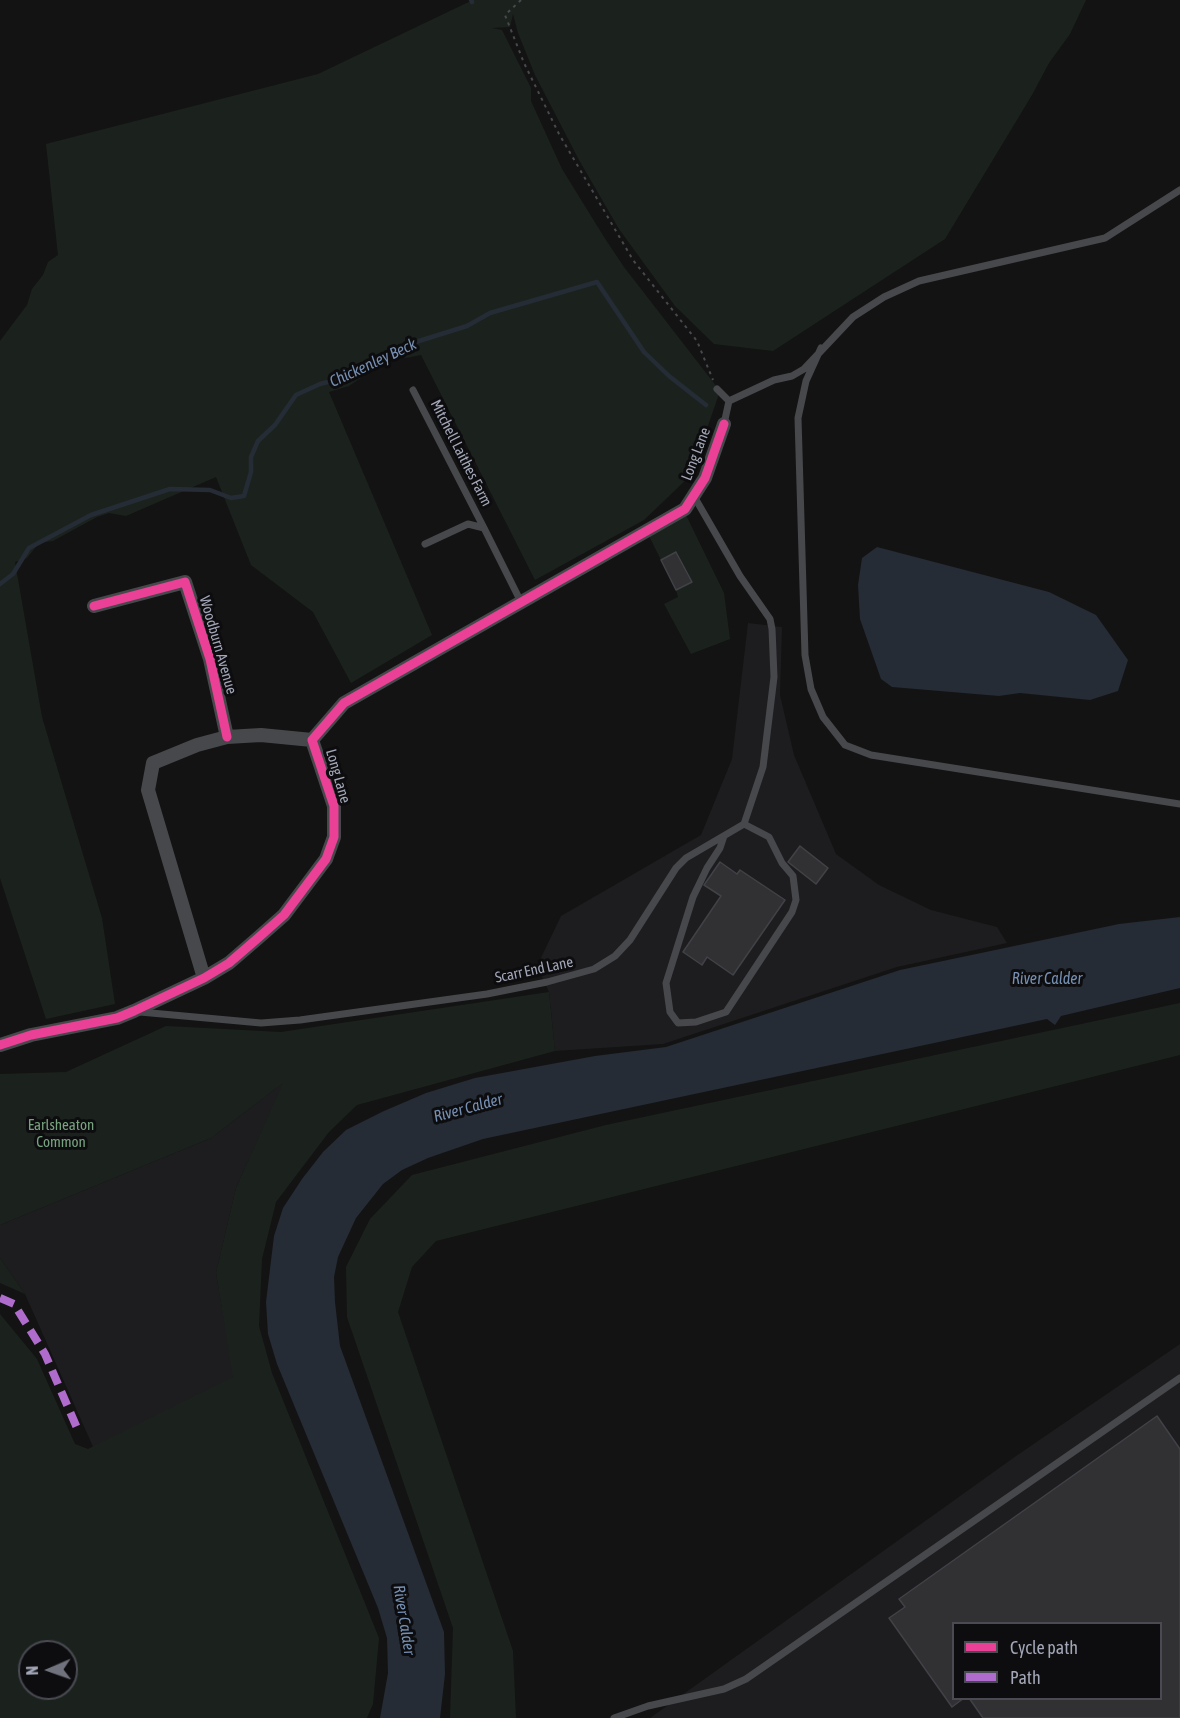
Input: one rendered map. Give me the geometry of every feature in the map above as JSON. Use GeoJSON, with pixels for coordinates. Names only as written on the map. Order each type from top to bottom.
{"type":"FeatureCollection","features":[{"type":"Feature","properties":{"kind":"street","name":"Long Lane"},"geometry":{"type":"LineString","coordinates":[[0,1045],[31,1035],[117,1018],[204,978],[229,963],[284,915],[326,859],[334,837],[334,806],[312,740],[344,704],[670,519],[695,498],[705,478],[724,424]]}},
{"type":"Feature","properties":{"kind":"street","name":"Woodburn Avenue"},"geometry":{"type":"LineString","coordinates":[[94,606],[185,582],[210,659],[226,738]]}},
{"type":"Feature","properties":{"kind":"street"},"geometry":{"type":"LineString","coordinates":[[204,978],[148,790],[153,763],[197,745],[226,738],[261,735],[312,740]]}},
{"type":"Feature","properties":{"kind":"lane"},"geometry":{"type":"LineString","coordinates":[[717,389],[729,401],[774,380],[792,376],[804,369],[821,348],[853,317],[884,297],[919,281],[1105,238],[1180,190]]}},
{"type":"Feature","properties":{"kind":"lane"},"geometry":{"type":"LineString","coordinates":[[821,348],[806,381],[798,418],[805,655],[811,689],[823,717],[845,745],[871,755],[1180,804]]}},
{"type":"Feature","properties":{"kind":"lane","name":"Mitchell Laithes Farm"},"geometry":{"type":"LineString","coordinates":[[413,390],[521,602]]}},
{"type":"Feature","properties":{"kind":"lane","name":"Long Lane"},"geometry":{"type":"LineString","coordinates":[[724,424],[729,401]]}},
{"type":"Feature","properties":{"kind":"lane"},"geometry":{"type":"LineString","coordinates":[[695,498],[740,576],[770,619],[774,647],[772,694],[763,767],[744,824],[769,837],[782,863],[793,876],[796,900],[792,912],[726,1012],[696,1022],[678,1023],[673,1019],[667,1002],[666,983],[693,897],[720,848],[724,836]]}},
{"type":"Feature","properties":{"kind":"lane","name":"Mitchell Laithes Farm"},"geometry":{"type":"LineString","coordinates":[[425,544],[468,524],[484,528]]}},
{"type":"Feature","properties":{"kind":"lane","name":"Scarr End Lane"},"geometry":{"type":"LineString","coordinates":[[134,1011],[261,1023],[300,1020],[487,994],[572,977],[594,969],[615,956],[630,940],[676,868],[686,858],[744,824]]}},
{"type":"Feature","properties":{"kind":"lane"},"geometry":{"type":"LineString","coordinates":[[615,1718],[648,1706],[724,1689],[746,1679],[1180,1378]]}},
{"type":"Feature","properties":{"kind":"path"},"geometry":{"type":"LineString","coordinates":[[521,0],[505,15],[524,63],[559,134],[633,261],[697,341],[717,389]]}},
{"type":"Feature","properties":{"kind":"shaded area"},"geometry":{"type":"Polygon","coordinates":[[[748,623],[782,627],[780,695],[794,755],[836,854],[879,885],[931,910],[997,927],[1007,943],[897,967],[663,1044],[555,1051],[549,992],[537,966],[561,916],[701,835],[732,759],[748,623]]]}},
{"type":"Feature","properties":{"kind":"shaded area"},"geometry":{"type":"Polygon","coordinates":[[[284,1082],[236,1188],[216,1273],[234,1377],[94,1449],[25,1294],[0,1258],[0,1225],[211,1138],[284,1082]]]}},
{"type":"Feature","properties":{"kind":"shaded area"},"geometry":{"type":"Polygon","coordinates":[[[1180,1344],[1180,1718],[650,1718],[1016,1456],[1180,1344]]]}},
{"type":"Feature","properties":{"kind":"green space"},"geometry":{"type":"Polygon","coordinates":[[[473,0],[1086,0],[1070,34],[1049,63],[945,239],[773,351],[714,344],[675,306],[619,229],[579,160],[535,75],[513,14],[510,27],[492,28],[502,30],[531,88],[531,101],[562,169],[604,237],[624,267],[720,391],[691,475],[644,520],[535,580],[421,355],[406,358],[396,354],[349,386],[329,392],[432,635],[351,683],[313,612],[251,565],[216,477],[126,516],[109,513],[97,517],[53,541],[39,543],[27,558],[15,562],[42,717],[102,918],[115,1004],[46,1019],[0,878],[0,341],[27,305],[32,289],[43,275],[48,262],[58,255],[46,144],[318,74],[473,0]]]}},
{"type":"Feature","properties":{"kind":"green space"},"geometry":{"type":"Polygon","coordinates":[[[686,515],[724,593],[730,639],[691,654],[664,604],[678,597],[676,590],[692,581],[677,552],[661,560],[648,534],[686,515]]]}},
{"type":"Feature","properties":{"kind":"green space","name":"Earlsheaton Common"},"geometry":{"type":"Polygon","coordinates":[[[549,992],[555,1051],[357,1105],[329,1132],[276,1202],[262,1259],[259,1326],[272,1373],[379,1638],[373,1704],[367,1718],[0,1718],[0,1314],[37,1359],[75,1444],[88,1449],[233,1377],[216,1273],[236,1188],[283,1083],[211,1138],[0,1225],[0,1074],[66,1072],[166,1026],[281,1032],[549,992]]]}},
{"type":"Feature","properties":{"kind":"green space"},"geometry":{"type":"Polygon","coordinates":[[[1180,1003],[1180,1055],[436,1241],[412,1267],[398,1312],[513,1651],[516,1718],[450,1718],[453,1628],[347,1317],[346,1267],[370,1219],[412,1175],[606,1125],[1180,1003]]]}},
{"type":"Feature","properties":{"kind":"green space"},"geometry":{"type":"Polygon","coordinates":[[[0,1258],[25,1294],[0,1283],[0,1258]]]}},
{"type":"Feature","properties":{"kind":"water"},"geometry":{"type":"Polygon","coordinates":[[[877,547],[1049,592],[1096,615],[1128,660],[1118,691],[1090,700],[1020,693],[999,696],[892,687],[881,679],[860,619],[858,585],[862,558],[877,547]]]}},
{"type":"Feature","properties":{"kind":"water","name":"River Calder"},"geometry":{"type":"Polygon","coordinates":[[[1180,917],[1180,988],[1061,1016],[1055,1025],[1047,1019],[483,1139],[428,1158],[402,1170],[383,1184],[356,1218],[338,1257],[334,1277],[340,1346],[444,1632],[445,1674],[440,1718],[380,1718],[388,1673],[387,1638],[378,1608],[277,1364],[268,1334],[266,1302],[274,1236],[283,1208],[323,1152],[346,1130],[384,1111],[426,1093],[475,1078],[595,1056],[666,1047],[900,970],[1119,924],[1180,917]]]}},
{"type":"Feature","properties":{"kind":"building"},"geometry":{"type":"Polygon","coordinates":[[[676,552],[692,582],[676,590],[661,560],[676,552]]]}},
{"type":"Feature","properties":{"kind":"building"},"geometry":{"type":"Polygon","coordinates":[[[800,846],[828,868],[816,884],[788,862],[800,846]]]}},
{"type":"Feature","properties":{"kind":"building"},"geometry":{"type":"Polygon","coordinates":[[[720,862],[737,874],[740,870],[785,900],[733,975],[707,957],[702,965],[683,952],[721,896],[704,885],[720,862]]]}},
{"type":"Feature","properties":{"kind":"building"},"geometry":{"type":"Polygon","coordinates":[[[1157,1416],[1180,1449],[1180,1718],[983,1718],[970,1700],[1162,1700],[1162,1622],[952,1622],[952,1700],[961,1700],[952,1707],[889,1618],[905,1607],[899,1599],[1157,1416]]]}},
{"type":"Feature","properties":{"kind":"waterway","name":"Chickenley Beck"},"geometry":{"type":"LineString","coordinates":[[0,584],[13,574],[29,548],[91,515],[170,489],[210,490],[231,498],[244,496],[251,472],[251,457],[258,441],[275,425],[296,395],[320,384],[351,376],[369,368],[403,346],[467,326],[490,313],[597,282],[644,352],[669,376],[706,405]]}},
{"type":"Feature","properties":{"kind":"marked path"},"geometry":{"type":"LineString","coordinates":[[0,1298],[14,1304],[45,1354],[77,1428]]}},
{"type":"Feature","properties":{"kind":"cycle path"},"geometry":{"type":"LineString","coordinates":[[0,1045],[31,1035],[117,1018],[204,978],[229,963],[284,915],[326,859],[334,837],[334,806],[312,740],[344,703],[685,509],[705,478],[724,424]]}},
{"type":"Feature","properties":{"kind":"cycle path"},"geometry":{"type":"LineString","coordinates":[[94,606],[185,582],[210,659],[227,737]]}}]}
